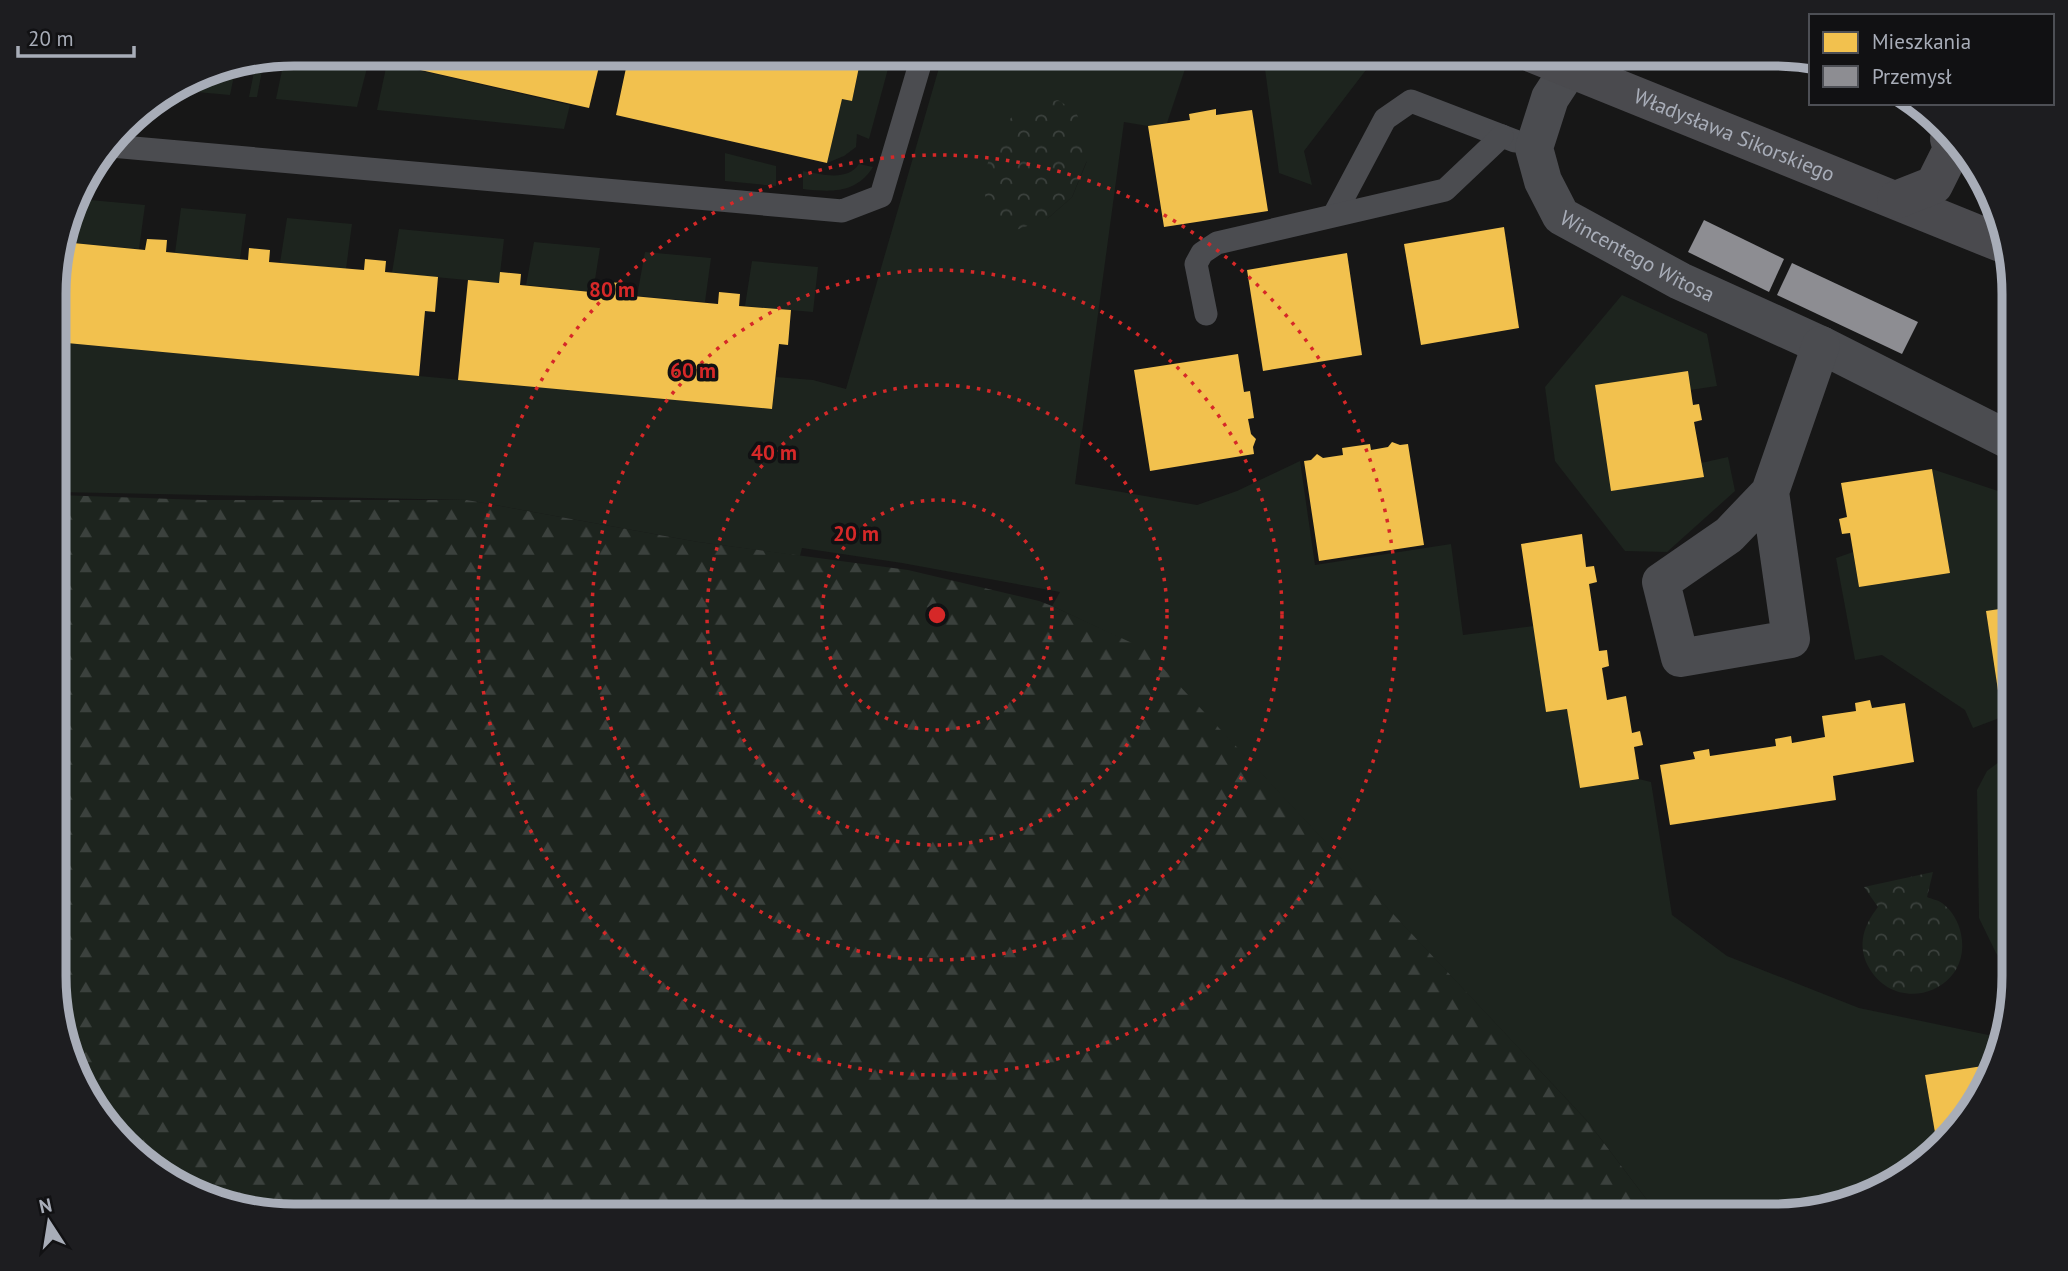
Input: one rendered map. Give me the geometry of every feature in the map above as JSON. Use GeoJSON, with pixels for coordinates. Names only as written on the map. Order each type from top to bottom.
{"type":"FeatureCollection","features":[{"type":"Feature","properties":{"kind":"street","name":"Władysława Sikorskiego"},"geometry":{"type":"LineString","coordinates":[[1562,66],[1994,240]]}},
{"type":"Feature","properties":{"kind":"street"},"geometry":{"type":"LineString","coordinates":[[1518,142],[1569,69]]}},
{"type":"Feature","properties":{"kind":"street","name":"Wincentego Witosa"},"geometry":{"type":"LineString","coordinates":[[1518,142],[1561,216],[1680,281],[1821,345],[2001,436]]}},
{"type":"Feature","properties":{"kind":"street"},"geometry":{"type":"LineString","coordinates":[[1896,200],[1934,185],[1951,152]]}},
{"type":"Feature","properties":{"kind":"street"},"geometry":{"type":"LineString","coordinates":[[1770,492],[1821,345]]}},
{"type":"Feature","properties":{"kind":"lane"},"geometry":{"type":"LineString","coordinates":[[121,147],[842,211],[881,196],[919,67]]}},
{"type":"Feature","properties":{"kind":"lane"},"geometry":{"type":"LineString","coordinates":[[1334,215],[1385,119],[1411,101],[1518,142]]}},
{"type":"Feature","properties":{"kind":"lane"},"geometry":{"type":"LineString","coordinates":[[1206,314],[1196,264],[1202,253],[1217,243],[1444,190],[1518,142]]}},
{"type":"Feature","properties":{"kind":"green space"},"geometry":{"type":"Polygon","coordinates":[[[1186,66],[1167,123],[1148,126],[1124,122],[1075,484],[1197,505],[1237,491],[1300,461],[1315,565],[1451,544],[1463,635],[1534,626],[1546,712],[1567,709],[1580,788],[1639,779],[1651,782],[1672,915],[1727,956],[1859,1008],[1994,1036],[1983,1066],[1925,1075],[1936,1136],[1900,1166],[1875,1181],[1818,1200],[1789,1204],[1650,1204],[1588,1122],[1145,650],[1052,606],[1060,592],[802,548],[800,556],[698,542],[467,500],[66,492],[66,343],[772,409],[776,377],[813,380],[846,389],[939,67],[1186,66]],[[1087,161],[1047,219],[1072,197],[1087,161]]]}},
{"type":"Feature","properties":{"kind":"green space"},"geometry":{"type":"Polygon","coordinates":[[[1265,66],[1369,66],[1304,151],[1312,185],[1279,173],[1265,66]]]}},
{"type":"Feature","properties":{"kind":"green space"},"geometry":{"type":"Polygon","coordinates":[[[283,67],[367,67],[357,107],[276,99],[283,67]]]}},
{"type":"Feature","properties":{"kind":"green space"},"geometry":{"type":"Polygon","coordinates":[[[386,67],[404,67],[570,105],[564,129],[377,110],[386,67]]]}},
{"type":"Feature","properties":{"kind":"green space"},"geometry":{"type":"Polygon","coordinates":[[[859,67],[889,67],[869,139],[857,134],[856,147],[827,163],[842,99],[852,101],[859,67]]]}},
{"type":"Feature","properties":{"kind":"green space"},"geometry":{"type":"Polygon","coordinates":[[[262,69],[257,97],[249,97],[254,70],[262,69]]]}},
{"type":"Feature","properties":{"kind":"green space"},"geometry":{"type":"Polygon","coordinates":[[[234,75],[230,95],[190,91],[234,75]]]}},
{"type":"Feature","properties":{"kind":"green space"},"geometry":{"type":"Polygon","coordinates":[[[1058,100],[1076,112],[1084,132],[1087,160],[1072,197],[1047,219],[1013,231],[988,214],[983,181],[996,133],[1021,108],[1058,100]]]}},
{"type":"Feature","properties":{"kind":"green space"},"geometry":{"type":"Polygon","coordinates":[[[725,153],[776,166],[776,186],[725,181],[725,153]]]}},
{"type":"Feature","properties":{"kind":"green space"},"geometry":{"type":"Polygon","coordinates":[[[859,164],[873,167],[851,187],[823,191],[803,189],[803,171],[841,175],[854,170],[859,164]]]}},
{"type":"Feature","properties":{"kind":"green space"},"geometry":{"type":"Polygon","coordinates":[[[87,200],[145,205],[139,249],[73,243],[87,200]]]}},
{"type":"Feature","properties":{"kind":"green space"},"geometry":{"type":"Polygon","coordinates":[[[181,208],[246,214],[240,259],[175,253],[181,208]]]}},
{"type":"Feature","properties":{"kind":"green space"},"geometry":{"type":"Polygon","coordinates":[[[287,218],[352,224],[346,269],[280,263],[287,218]]]}},
{"type":"Feature","properties":{"kind":"green space"},"geometry":{"type":"Polygon","coordinates":[[[399,229],[504,239],[499,283],[392,273],[399,229]]]}},
{"type":"Feature","properties":{"kind":"green space"},"geometry":{"type":"Polygon","coordinates":[[[534,242],[600,248],[593,292],[526,285],[534,242]]]}},
{"type":"Feature","properties":{"kind":"green space"},"geometry":{"type":"Polygon","coordinates":[[[645,252],[711,258],[705,302],[637,296],[645,252]]]}},
{"type":"Feature","properties":{"kind":"green space"},"geometry":{"type":"Polygon","coordinates":[[[752,261],[818,267],[813,312],[745,306],[752,261]]]}},
{"type":"Feature","properties":{"kind":"green space"},"geometry":{"type":"Polygon","coordinates":[[[1622,295],[1707,334],[1717,386],[1690,390],[1595,385],[1701,463],[1728,457],[1735,491],[1667,552],[1625,551],[1555,461],[1545,387],[1622,295]]]}},
{"type":"Feature","properties":{"kind":"green space"},"geometry":{"type":"Polygon","coordinates":[[[1932,469],[2001,492],[2001,609],[1986,612],[2001,717],[1973,728],[1965,710],[1882,655],[1855,660],[1836,558],[1853,552],[1859,587],[1950,573],[1932,469]]]}},
{"type":"Feature","properties":{"kind":"green space"},"geometry":{"type":"Polygon","coordinates":[[[66,495],[202,500],[467,500],[698,542],[908,570],[1052,606],[1145,649],[1588,1122],[1650,1204],[294,1205],[235,1197],[207,1187],[180,1174],[156,1157],[133,1138],[114,1115],[90,1078],[79,1050],[68,1007],[66,495]]]}},
{"type":"Feature","properties":{"kind":"green space"},"geometry":{"type":"Polygon","coordinates":[[[2001,760],[2001,960],[1979,918],[1977,790],[1987,771],[2001,760]]]}},
{"type":"Feature","properties":{"kind":"green space"},"geometry":{"type":"Polygon","coordinates":[[[1933,872],[1927,897],[1942,903],[1954,917],[1961,934],[1962,954],[1955,970],[1944,983],[1929,991],[1913,994],[1896,991],[1881,982],[1865,958],[1864,935],[1878,907],[1864,887],[1933,872]]]}},
{"type":"Feature","properties":{"kind":"building: Mieszkania"},"geometry":{"type":"Polygon","coordinates":[[[407,67],[599,67],[589,108],[407,67]]]}},
{"type":"Feature","properties":{"kind":"building: Mieszkania"},"geometry":{"type":"Polygon","coordinates":[[[626,67],[859,67],[852,101],[842,99],[827,163],[616,115],[626,67]]]}},
{"type":"Feature","properties":{"kind":"building: Mieszkania"},"geometry":{"type":"Polygon","coordinates":[[[1216,109],[1216,115],[1252,110],[1268,211],[1164,227],[1148,126],[1190,120],[1189,114],[1216,109]]]}},
{"type":"Feature","properties":{"kind":"building: Mieszkania"},"geometry":{"type":"Polygon","coordinates":[[[1504,227],[1519,328],[1421,345],[1404,244],[1504,227]]]}},
{"type":"Feature","properties":{"kind":"building: Mieszkania"},"geometry":{"type":"Polygon","coordinates":[[[147,239],[167,240],[166,252],[248,260],[249,248],[270,250],[269,262],[364,270],[365,259],[386,261],[385,272],[438,277],[435,312],[425,311],[419,376],[66,343],[66,294],[72,243],[145,250],[147,239]]]}},
{"type":"Feature","properties":{"kind":"building: Mieszkania"},"geometry":{"type":"Polygon","coordinates":[[[1347,253],[1362,355],[1263,371],[1247,270],[1347,253]]]}},
{"type":"Feature","properties":{"kind":"building: Mieszkania"},"geometry":{"type":"Polygon","coordinates":[[[500,272],[521,274],[520,285],[601,293],[603,282],[623,283],[622,295],[718,304],[719,292],[740,294],[739,306],[791,310],[788,345],[779,344],[772,409],[458,380],[468,280],[499,283],[500,272]]]}},
{"type":"Feature","properties":{"kind":"building: Mieszkania"},"geometry":{"type":"Polygon","coordinates":[[[1238,354],[1244,392],[1250,391],[1254,418],[1248,419],[1251,434],[1256,439],[1254,454],[1150,471],[1134,370],[1238,354]]]}},
{"type":"Feature","properties":{"kind":"building: Mieszkania"},"geometry":{"type":"Polygon","coordinates":[[[1688,371],[1693,405],[1699,404],[1702,420],[1694,422],[1704,477],[1611,491],[1595,385],[1688,371]]]}},
{"type":"Feature","properties":{"kind":"building: Mieszkania"},"geometry":{"type":"Polygon","coordinates":[[[1392,442],[1408,444],[1424,545],[1319,561],[1304,461],[1311,460],[1317,454],[1323,458],[1343,455],[1342,448],[1370,444],[1371,450],[1388,447],[1392,442]]]}},
{"type":"Feature","properties":{"kind":"building: Mieszkania"},"geometry":{"type":"Polygon","coordinates":[[[1932,469],[1950,573],[1859,587],[1850,533],[1842,534],[1839,519],[1847,517],[1841,483],[1932,469]]]}},
{"type":"Feature","properties":{"kind":"building: Mieszkania"},"geometry":{"type":"Polygon","coordinates":[[[1582,534],[1586,567],[1594,566],[1597,582],[1589,584],[1599,651],[1607,650],[1609,666],[1602,668],[1607,700],[1626,696],[1632,733],[1640,731],[1643,745],[1634,747],[1639,779],[1580,788],[1567,709],[1546,712],[1521,544],[1582,534]]]}},
{"type":"Feature","properties":{"kind":"building: Mieszkania"},"geometry":{"type":"Polygon","coordinates":[[[2001,609],[2001,710],[1986,611],[2001,609]]]}},
{"type":"Feature","properties":{"kind":"building: Mieszkania"},"geometry":{"type":"Polygon","coordinates":[[[1870,700],[1872,708],[1905,703],[1914,762],[1833,776],[1836,800],[1670,825],[1660,765],[1695,759],[1693,752],[1709,749],[1710,756],[1776,746],[1775,739],[1791,736],[1792,743],[1825,737],[1822,716],[1856,711],[1855,703],[1870,700]]]}},
{"type":"Feature","properties":{"kind":"building: Mieszkania"},"geometry":{"type":"Polygon","coordinates":[[[1983,1066],[1963,1103],[1936,1136],[1925,1075],[1983,1066]]]}},
{"type":"Feature","properties":{"kind":"building: Przemysł"},"geometry":{"type":"Polygon","coordinates":[[[1704,220],[1784,259],[1769,292],[1688,252],[1704,220]]]}},
{"type":"Feature","properties":{"kind":"building: Przemysł"},"geometry":{"type":"Polygon","coordinates":[[[1792,263],[1918,322],[1902,354],[1777,295],[1792,263]]]}}]}
